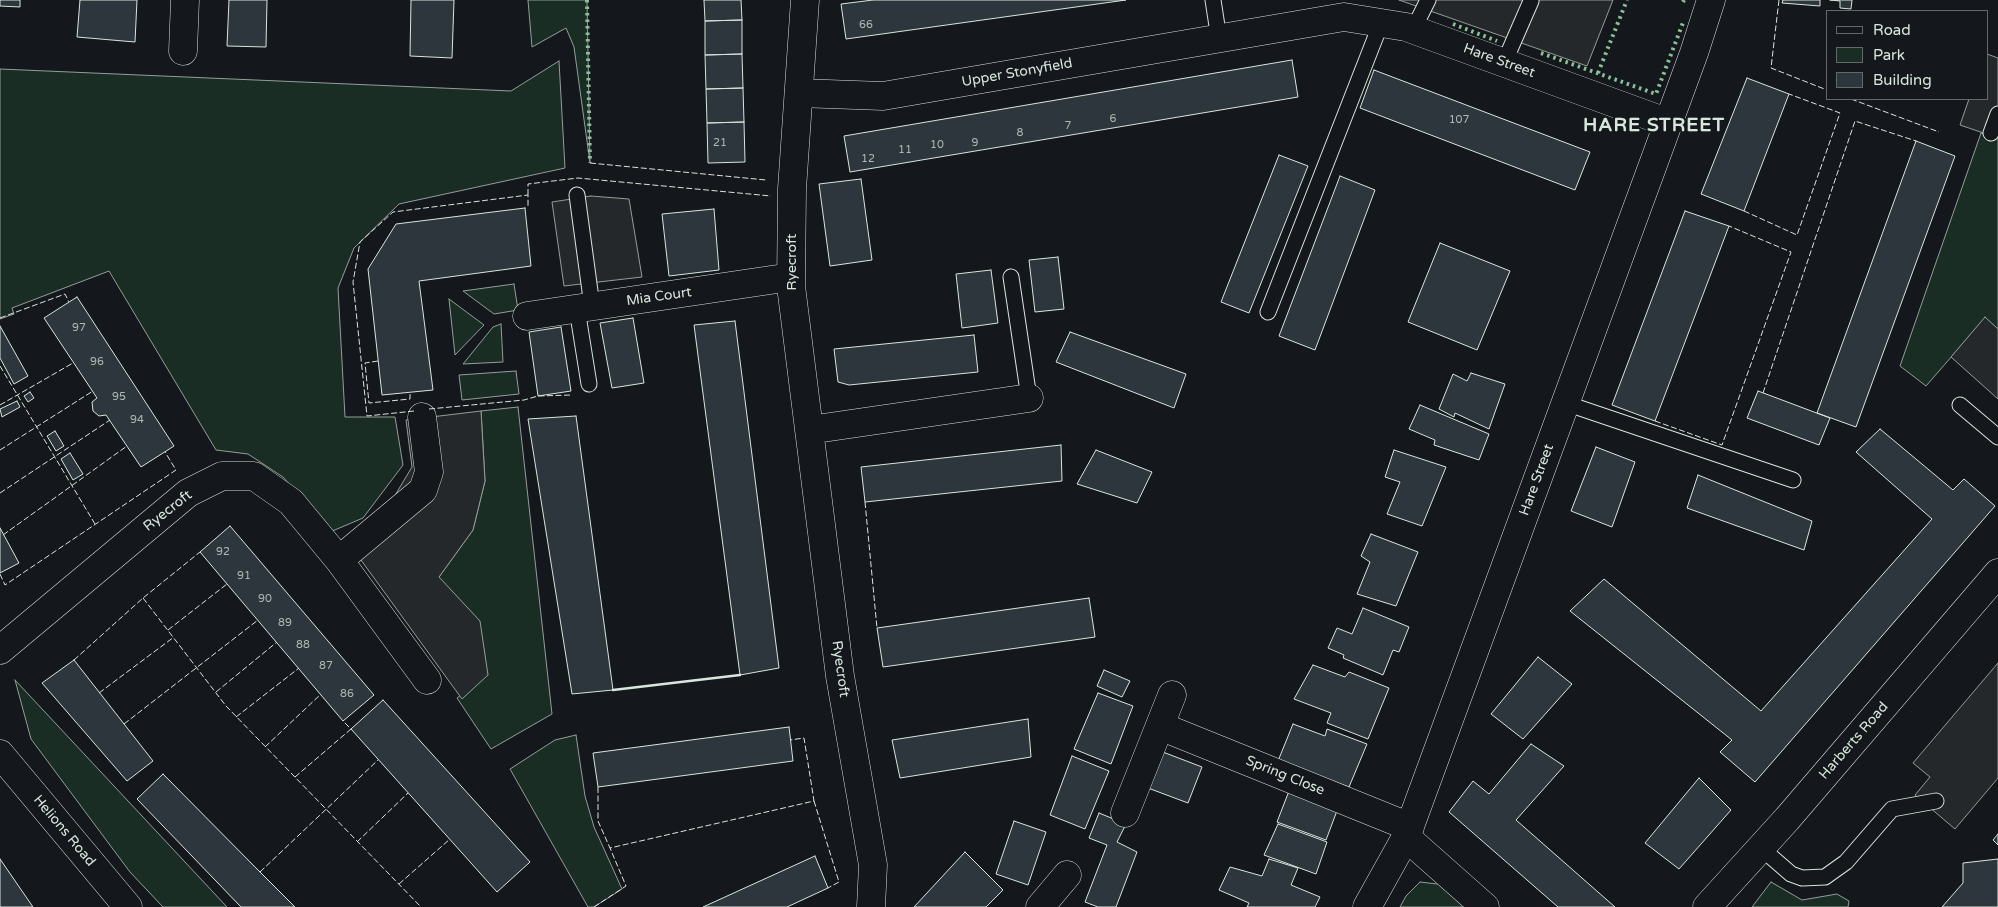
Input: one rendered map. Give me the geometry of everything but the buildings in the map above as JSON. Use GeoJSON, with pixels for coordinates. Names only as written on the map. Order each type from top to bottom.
{"type":"FeatureCollection","features":[{"type":"Feature","properties":{"kind":"street"},"geometry":{"type":"LineString","coordinates":[[184,51],[185,0]]}},
{"type":"Feature","properties":{"kind":"street"},"geometry":{"type":"LineString","coordinates":[[799,93],[806,0]]}},
{"type":"Feature","properties":{"kind":"street","name":"Hare Street"},"geometry":{"type":"LineString","coordinates":[[1367,907],[1408,832],[1669,122],[1711,0]]}},
{"type":"Feature","properties":{"kind":"street","name":"Hare Street"},"geometry":{"type":"LineString","coordinates":[[1326,21],[1344,17],[1414,30],[1669,122]]}},
{"type":"Feature","properties":{"kind":"street","name":"Upper Stonyfield"},"geometry":{"type":"LineString","coordinates":[[799,93],[883,96],[1326,21]]}},
{"type":"Feature","properties":{"kind":"street","name":"Ryecroft"},"geometry":{"type":"LineString","coordinates":[[799,93],[792,190],[791,278],[840,676],[873,865],[872,907]]}},
{"type":"Feature","properties":{"kind":"street","name":"Mia Court"},"geometry":{"type":"LineString","coordinates":[[527,316],[791,278]]}},
{"type":"Feature","properties":{"kind":"street"},"geometry":{"type":"LineString","coordinates":[[809,430],[1029,398]]}},
{"type":"Feature","properties":{"kind":"street"},"geometry":{"type":"LineString","coordinates":[[339,560],[423,490],[429,472],[422,417]]}},
{"type":"Feature","properties":{"kind":"street","name":"Ryecroft"},"geometry":{"type":"LineString","coordinates":[[0,650],[188,493],[222,476],[254,476],[291,502],[339,560],[427,680]]}},
{"type":"Feature","properties":{"kind":"street","name":"Harberts Road"},"geometry":{"type":"LineString","coordinates":[[1707,907],[1761,848],[1998,573]]}},
{"type":"Feature","properties":{"kind":"street"},"geometry":{"type":"LineString","coordinates":[[1125,813],[1172,695]]}},
{"type":"Feature","properties":{"kind":"street","name":"Spring Close"},"geometry":{"type":"LineString","coordinates":[[1160,726],[1408,832]]}},
{"type":"Feature","properties":{"kind":"street","name":"Helions Road"},"geometry":{"type":"LineString","coordinates":[[1,760],[128,907]]}},
{"type":"Feature","properties":{"kind":"street"},"geometry":{"type":"LineString","coordinates":[[1408,832],[1485,907]]}},
{"type":"Feature","properties":{"kind":"street"},"geometry":{"type":"LineString","coordinates":[[1040,907],[1067,875]]}},
{"type":"Feature","properties":{"kind":"lane"},"geometry":{"type":"LineString","coordinates":[[1213,0],[1219,39]]}},
{"type":"Feature","properties":{"kind":"lane"},"geometry":{"type":"LineString","coordinates":[[1414,30],[1428,0]]}},
{"type":"Feature","properties":{"kind":"lane"},"geometry":{"type":"LineString","coordinates":[[1504,63],[1531,1]]}},
{"type":"Feature","properties":{"kind":"lane"},"geometry":{"type":"LineString","coordinates":[[1268,312],[1381,23]]}},
{"type":"Feature","properties":{"kind":"lane"},"geometry":{"type":"LineString","coordinates":[[1991,133],[1998,114]]}},
{"type":"Feature","properties":{"kind":"lane"},"geometry":{"type":"LineString","coordinates":[[577,195],[589,384]]}},
{"type":"Feature","properties":{"kind":"lane"},"geometry":{"type":"LineString","coordinates":[[1011,277],[1029,398]]}},
{"type":"Feature","properties":{"kind":"lane"},"geometry":{"type":"LineString","coordinates":[[1565,403],[1793,480]]}},
{"type":"Feature","properties":{"kind":"lane"},"geometry":{"type":"LineString","coordinates":[[1960,405],[1998,437]]}},
{"type":"Feature","properties":{"kind":"lane"},"geometry":{"type":"LineString","coordinates":[[1761,848],[1791,874],[1802,878],[1825,877],[1846,862],[1892,809],[1936,801]]}},
{"type":"Feature","properties":{"kind":"green space"},"geometry":{"type":"Polygon","coordinates":[[[528,0],[587,0],[590,163],[574,47],[566,28],[532,47],[528,0]]]}},
{"type":"Feature","properties":{"kind":"green space"},"geometry":{"type":"Polygon","coordinates":[[[559,61],[565,168],[399,204],[354,248],[338,288],[345,417],[395,417],[403,465],[363,518],[330,532],[283,477],[248,454],[216,450],[109,271],[12,308],[14,314],[0,319],[0,69],[511,91],[559,61]]]}},
{"type":"Feature","properties":{"kind":"green space"},"geometry":{"type":"Polygon","coordinates":[[[1981,133],[1998,139],[1998,329],[1985,318],[1926,386],[1900,366],[1981,133]]]}},
{"type":"Feature","properties":{"kind":"green space"},"geometry":{"type":"Polygon","coordinates":[[[514,284],[518,310],[494,314],[463,291],[514,284]]]}},
{"type":"Feature","properties":{"kind":"green space"},"geometry":{"type":"Polygon","coordinates":[[[449,299],[484,325],[455,355],[449,299]]]}},
{"type":"Feature","properties":{"kind":"green space"},"geometry":{"type":"Polygon","coordinates":[[[501,324],[503,362],[463,364],[493,327],[501,324]]]}},
{"type":"Feature","properties":{"kind":"green space"},"geometry":{"type":"Polygon","coordinates":[[[516,371],[519,394],[462,400],[459,375],[516,371]]]}},
{"type":"Feature","properties":{"kind":"green space"},"geometry":{"type":"Polygon","coordinates":[[[518,407],[552,714],[491,749],[457,698],[488,675],[439,577],[473,530],[485,481],[481,411],[518,407]]]}},
{"type":"Feature","properties":{"kind":"green space"},"geometry":{"type":"Polygon","coordinates":[[[15,680],[227,907],[163,907],[130,872],[31,739],[15,680]]]}},
{"type":"Feature","properties":{"kind":"green space"},"geometry":{"type":"Polygon","coordinates":[[[576,735],[585,796],[594,827],[622,889],[594,907],[588,907],[510,769],[555,740],[576,735]]]}},
{"type":"Feature","properties":{"kind":"green space"},"geometry":{"type":"Polygon","coordinates":[[[1420,882],[1446,885],[1470,907],[1400,907],[1406,896],[1420,882]]]}},
{"type":"Feature","properties":{"kind":"green space"},"geometry":{"type":"Polygon","coordinates":[[[1771,882],[1802,900],[1837,894],[1849,901],[1848,907],[1752,907],[1771,882]]]}},
{"type":"Feature","properties":{"kind":"shaded area"},"geometry":{"type":"Polygon","coordinates":[[[1399,0],[1613,0],[1587,66],[1399,0]]]}},
{"type":"Feature","properties":{"kind":"shaded area"},"geometry":{"type":"Polygon","coordinates":[[[1988,54],[1998,58],[1998,138],[1960,125],[1969,100],[1988,100],[1988,54]]]}},
{"type":"Feature","properties":{"kind":"shaded area"},"geometry":{"type":"Polygon","coordinates":[[[591,196],[629,199],[642,277],[564,286],[552,202],[591,196]]]}},
{"type":"Feature","properties":{"kind":"shaded area"},"geometry":{"type":"Polygon","coordinates":[[[1985,317],[1998,329],[1998,399],[1951,357],[1985,317]]]}},
{"type":"Feature","properties":{"kind":"shaded area"},"geometry":{"type":"Polygon","coordinates":[[[481,411],[485,481],[473,530],[439,577],[480,621],[488,675],[462,699],[345,538],[391,502],[412,467],[406,420],[481,411]]]}},
{"type":"Feature","properties":{"kind":"shaded area"},"geometry":{"type":"Polygon","coordinates":[[[1998,663],[1998,778],[1955,829],[1915,795],[1930,777],[1913,763],[1998,663]]]}},
{"type":"Feature","properties":{"kind":"hedge"},"geometry":{"type":"LineString","coordinates":[[587,0],[590,163]]}},
{"type":"Feature","properties":{"kind":"hedge"},"geometry":{"type":"LineString","coordinates":[[1598,73],[1627,0]]}},
{"type":"Feature","properties":{"kind":"hedge"},"geometry":{"type":"LineString","coordinates":[[1541,53],[1656,94],[1684,20]]}},
{"type":"Feature","properties":{"kind":"hedge"},"geometry":{"type":"LineString","coordinates":[[1453,24],[1497,41]]}},
{"type":"Feature","properties":{"kind":"fence"},"geometry":{"type":"LineString","coordinates":[[1779,0],[1771,68],[1826,90]]}},
{"type":"Feature","properties":{"kind":"fence"},"geometry":{"type":"LineString","coordinates":[[1744,211],[1797,235],[1840,113],[1789,94]]}},
{"type":"Feature","properties":{"kind":"fence"},"geometry":{"type":"LineString","coordinates":[[1854,100],[1939,132]]}},
{"type":"Feature","properties":{"kind":"fence"},"geometry":{"type":"LineString","coordinates":[[1763,393],[1855,121],[1916,141]]}},
{"type":"Feature","properties":{"kind":"fence"},"geometry":{"type":"LineString","coordinates":[[590,163],[766,180]]}},
{"type":"Feature","properties":{"kind":"fence"},"geometry":{"type":"LineString","coordinates":[[528,195],[528,184],[578,178],[771,196]]}},
{"type":"Feature","properties":{"kind":"fence"},"geometry":{"type":"LineString","coordinates":[[414,411],[367,416],[353,282],[360,242],[393,212],[528,195],[528,207]]}},
{"type":"Feature","properties":{"kind":"fence"},"geometry":{"type":"LineString","coordinates":[[1655,421],[1722,445],[1791,252],[1729,226]]}},
{"type":"Feature","properties":{"kind":"fence"},"geometry":{"type":"LineString","coordinates":[[0,318],[65,294],[69,302]]}},
{"type":"Feature","properties":{"kind":"fence"},"geometry":{"type":"LineString","coordinates":[[378,361],[365,363],[369,403],[410,399],[410,392]]}},
{"type":"Feature","properties":{"kind":"fence"},"geometry":{"type":"LineString","coordinates":[[0,405],[73,363]]}},
{"type":"Feature","properties":{"kind":"fence"},"geometry":{"type":"LineString","coordinates":[[0,366],[95,524]]}},
{"type":"Feature","properties":{"kind":"fence"},"geometry":{"type":"LineString","coordinates":[[0,450],[93,391]]}},
{"type":"Feature","properties":{"kind":"fence"},"geometry":{"type":"LineString","coordinates":[[429,409],[524,400],[538,396],[572,395]]}},
{"type":"Feature","properties":{"kind":"fence"},"geometry":{"type":"LineString","coordinates":[[0,493],[110,420]]}},
{"type":"Feature","properties":{"kind":"fence"},"geometry":{"type":"LineString","coordinates":[[3,535],[127,446]]}},
{"type":"Feature","properties":{"kind":"fence"},"geometry":{"type":"LineString","coordinates":[[0,574],[5,585],[176,470],[165,452]]}},
{"type":"Feature","properties":{"kind":"fence"},"geometry":{"type":"LineString","coordinates":[[865,502],[877,628]]}},
{"type":"Feature","properties":{"kind":"fence"},"geometry":{"type":"LineString","coordinates":[[74,660],[143,598],[200,552]]}},
{"type":"Feature","properties":{"kind":"fence"},"geometry":{"type":"LineString","coordinates":[[168,630],[227,584]]}},
{"type":"Feature","properties":{"kind":"fence"},"geometry":{"type":"LineString","coordinates":[[143,598],[226,706],[421,907]]}},
{"type":"Feature","properties":{"kind":"fence"},"geometry":{"type":"LineString","coordinates":[[124,724],[258,620]]}},
{"type":"Feature","properties":{"kind":"fence"},"geometry":{"type":"LineString","coordinates":[[99,693],[174,637]]}},
{"type":"Feature","properties":{"kind":"fence"},"geometry":{"type":"LineString","coordinates":[[216,692],[277,642]]}},
{"type":"Feature","properties":{"kind":"fence"},"geometry":{"type":"LineString","coordinates":[[236,717],[299,668]]}},
{"type":"Feature","properties":{"kind":"fence"},"geometry":{"type":"LineString","coordinates":[[265,747],[321,694]]}},
{"type":"Feature","properties":{"kind":"fence"},"geometry":{"type":"LineString","coordinates":[[295,777],[351,729],[343,721]]}},
{"type":"Feature","properties":{"kind":"fence"},"geometry":{"type":"LineString","coordinates":[[598,787],[598,821],[610,848],[814,801],[804,738],[790,740]]}},
{"type":"Feature","properties":{"kind":"fence"},"geometry":{"type":"LineString","coordinates":[[260,872],[378,760]]}},
{"type":"Feature","properties":{"kind":"fence"},"geometry":{"type":"LineString","coordinates":[[357,842],[408,793]]}},
{"type":"Feature","properties":{"kind":"fence"},"geometry":{"type":"LineString","coordinates":[[814,801],[839,882],[828,888]]}},
{"type":"Feature","properties":{"kind":"fence"},"geometry":{"type":"LineString","coordinates":[[399,884],[450,839]]}},
{"type":"Feature","properties":{"kind":"fence"},"geometry":{"type":"LineString","coordinates":[[594,907],[626,886],[610,848]]}},
{"type":"Feature","properties":{"kind":"wall"},"geometry":{"type":"LineString","coordinates":[[613,690],[740,675]]}},
{"type":"Feature","properties":{"kind":"district","name":"HARE STREET"},"geometry":{"type":"Point","coordinates":[1654,126]}}]}
